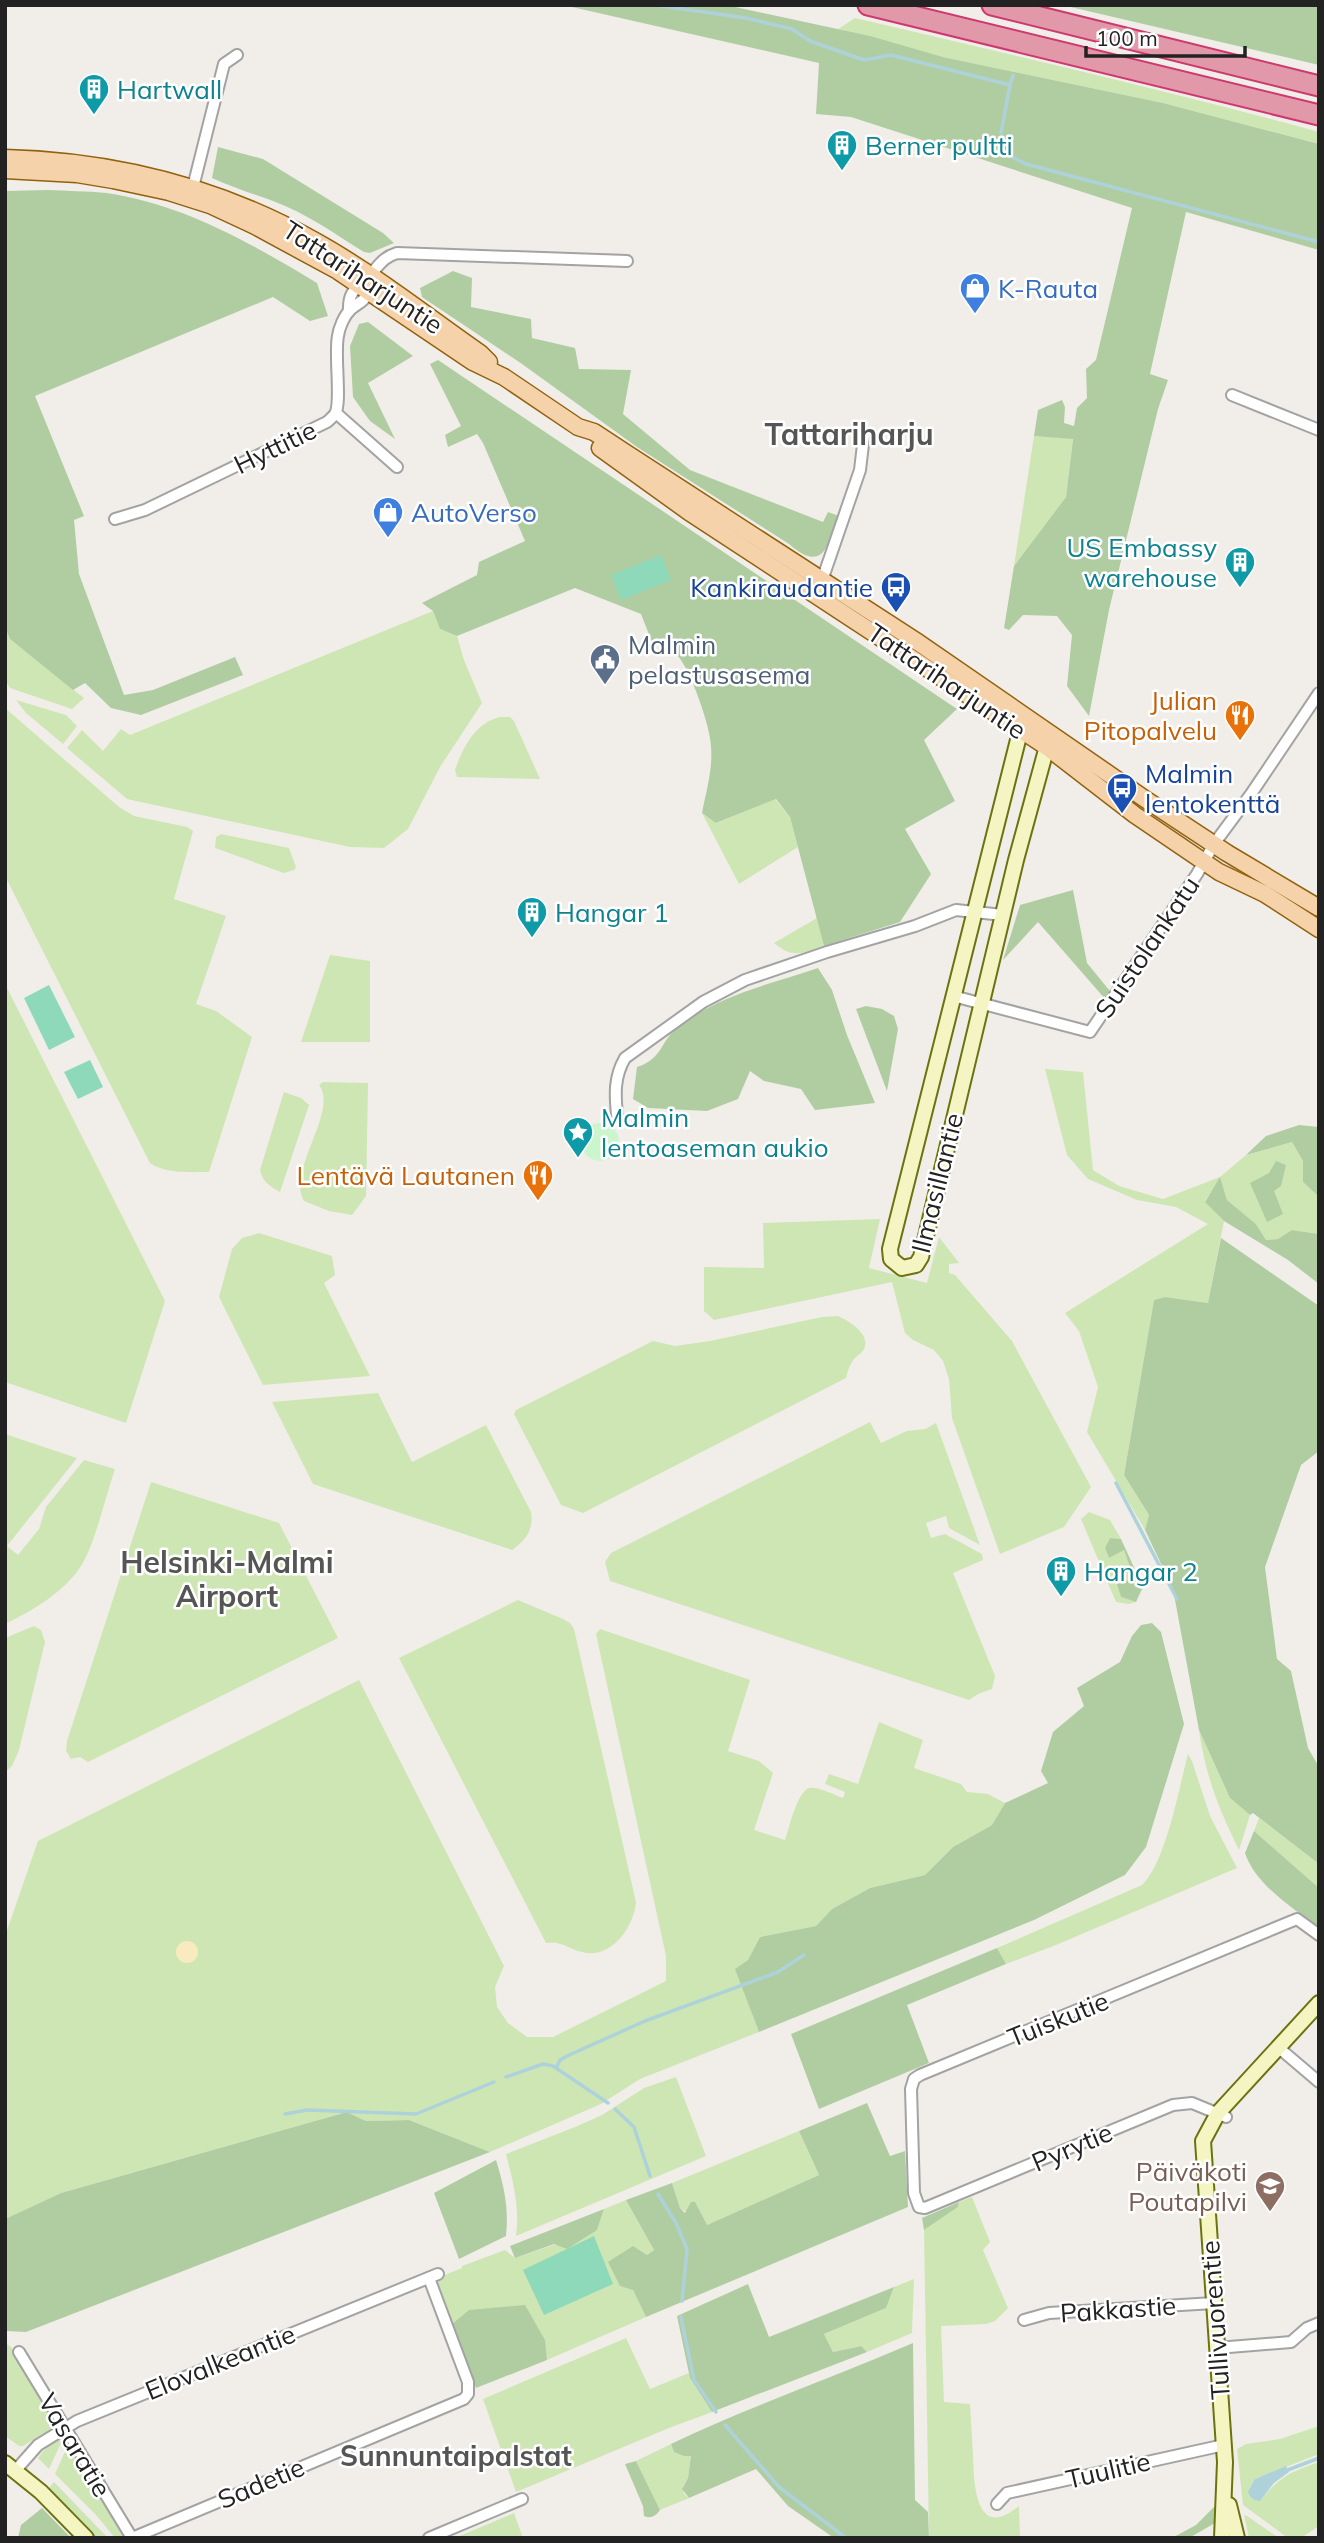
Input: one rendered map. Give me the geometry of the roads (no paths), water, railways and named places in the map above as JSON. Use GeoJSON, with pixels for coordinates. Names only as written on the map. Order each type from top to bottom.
{"type":"FeatureCollection","features":[{"type":"Feature","properties":{"kind":"highway"},"geometry":{"type":"LineString","coordinates":[[867,5],[1319,115]]}},
{"type":"Feature","properties":{"kind":"highway"},"geometry":{"type":"LineString","coordinates":[[992,5],[1319,86]]}},
{"type":"Feature","properties":{"kind":"main road","name":"Tattariharjuntie"},"geometry":{"type":"LineString","coordinates":[[5,158],[87,163],[136,171],[192,192],[366,284],[480,353],[504,377],[578,427],[594,432],[820,588],[919,643],[1022,723],[1319,908]]}},
{"type":"Feature","properties":{"kind":"main road","name":"Tattariharjuntie"},"geometry":{"type":"LineString","coordinates":[[5,170],[77,174],[192,192]]}},
{"type":"Feature","properties":{"kind":"main road","name":"Ilmasillantie"},"geometry":{"type":"LineString","coordinates":[[1022,723],[890,1249],[893,1263],[902,1268],[912,1268],[921,1257],[1003,915],[1049,740]]}},
{"type":"Feature","properties":{"kind":"main road","name":"Tattariharjuntie"},"geometry":{"type":"LineString","coordinates":[[1049,740],[1142,820],[1219,872],[1265,894],[1319,929]]}},
{"type":"Feature","properties":{"kind":"main road","name":"Tullivuorentie"},"geometry":{"type":"LineString","coordinates":[[1225,2490],[1203,2141],[1268,2057],[1319,2003]]}},
{"type":"Feature","properties":{"kind":"main road"},"geometry":{"type":"LineString","coordinates":[[10,2467],[64,2514],[86,2538]]}},
{"type":"Feature","properties":{"kind":"main road"},"geometry":{"type":"LineString","coordinates":[[1222,2538],[1225,2490]]}},
{"type":"Feature","properties":{"kind":"main road"},"geometry":{"type":"LineString","coordinates":[[1225,2490],[1237,2538]]}},
{"type":"Feature","properties":{"kind":"street"},"geometry":{"type":"LineString","coordinates":[[192,192],[224,64],[237,55]]}},
{"type":"Feature","properties":{"kind":"street"},"geometry":{"type":"LineString","coordinates":[[366,284],[382,260],[397,253],[627,261]]}},
{"type":"Feature","properties":{"kind":"street","name":"Hyttitie"},"geometry":{"type":"LineString","coordinates":[[115,519],[145,510],[327,422],[336,413],[335,355],[338,333],[349,310],[349,300],[366,284]]}},
{"type":"Feature","properties":{"kind":"street"},"geometry":{"type":"LineString","coordinates":[[1232,395],[1319,430]]}},
{"type":"Feature","properties":{"kind":"street"},"geometry":{"type":"LineString","coordinates":[[336,413],[397,467]]}},
{"type":"Feature","properties":{"kind":"street"},"geometry":{"type":"LineString","coordinates":[[820,588],[860,470],[864,436]]}},
{"type":"Feature","properties":{"kind":"street","name":"Suistolankatu"},"geometry":{"type":"LineString","coordinates":[[981,1004],[1090,1032],[1214,844],[1319,693]]}},
{"type":"Feature","properties":{"kind":"street"},"geometry":{"type":"LineString","coordinates":[[617,1115],[617,1071],[625,1058],[725,989],[779,968],[915,926],[956,910],[1003,915]]}},
{"type":"Feature","properties":{"kind":"street"},"geometry":{"type":"LineString","coordinates":[[953,996],[981,1004]]}},
{"type":"Feature","properties":{"kind":"street","name":"Tuiskutie"},"geometry":{"type":"LineString","coordinates":[[919,2207],[914,2193],[911,2089],[914,2079],[1297,1919],[1319,1935]]}},
{"type":"Feature","properties":{"kind":"street"},"geometry":{"type":"LineString","coordinates":[[1278,2049],[1319,2082]]}},
{"type":"Feature","properties":{"kind":"street","name":"Pyrytie"},"geometry":{"type":"LineString","coordinates":[[919,2207],[925,2208],[1173,2105],[1192,2103],[1222,2115]]}},
{"type":"Feature","properties":{"kind":"street","name":"Elovalkeantie"},"geometry":{"type":"LineString","coordinates":[[10,2467],[65,2427],[118,2403],[433,2276]]}},
{"type":"Feature","properties":{"kind":"street","name":"Sadetie"},"geometry":{"type":"LineString","coordinates":[[132,2538],[464,2399],[468,2394],[468,2382],[433,2276]]}},
{"type":"Feature","properties":{"kind":"street","name":"Pakkastie"},"geometry":{"type":"LineString","coordinates":[[1024,2320],[1049,2313],[1214,2303]]}},
{"type":"Feature","properties":{"kind":"street"},"geometry":{"type":"LineString","coordinates":[[1217,2348],[1291,2342],[1307,2328],[1319,2323]]}},
{"type":"Feature","properties":{"kind":"street","name":"Vasaratie"},"geometry":{"type":"LineString","coordinates":[[19,2352],[132,2538]]}},
{"type":"Feature","properties":{"kind":"street","name":"Tuulitie"},"geometry":{"type":"LineString","coordinates":[[997,2504],[1007,2493],[1224,2445]]}},
{"type":"Feature","properties":{"kind":"street"},"geometry":{"type":"LineString","coordinates":[[429,2538],[522,2499]]}},
{"type":"Feature","properties":{"kind":"water"},"geometry":{"type":"Polygon","coordinates":[[[1286,2466],[1289,2472],[1274,2483],[1260,2501],[1251,2497],[1248,2492],[1255,2479],[1286,2466]]]}},
{"type":"Feature","properties":{"kind":"waterway"},"geometry":{"type":"LineString","coordinates":[[655,5],[746,18],[792,29],[810,41],[864,60],[891,55],[1010,85],[1001,133]]}},
{"type":"Feature","properties":{"kind":"waterway"},"geometry":{"type":"LineString","coordinates":[[1010,85],[1013,75]]}},
{"type":"Feature","properties":{"kind":"waterway"},"geometry":{"type":"LineString","coordinates":[[998,150],[1026,164],[1319,242]]}},
{"type":"Feature","properties":{"kind":"waterway"},"geometry":{"type":"LineString","coordinates":[[1116,1483],[1177,1599]]}},
{"type":"Feature","properties":{"kind":"waterway"},"geometry":{"type":"LineString","coordinates":[[556,2068],[560,2060],[567,2056],[645,2021],[778,1972],[804,1955]]}},
{"type":"Feature","properties":{"kind":"waterway"},"geometry":{"type":"LineString","coordinates":[[506,2077],[543,2064],[553,2066],[608,2103]]}},
{"type":"Feature","properties":{"kind":"waterway"},"geometry":{"type":"LineString","coordinates":[[285,2114],[307,2110],[416,2114],[494,2082]]}},
{"type":"Feature","properties":{"kind":"waterway"},"geometry":{"type":"LineString","coordinates":[[615,2109],[634,2127],[650,2176]]}},
{"type":"Feature","properties":{"kind":"waterway"},"geometry":{"type":"LineString","coordinates":[[658,2194],[676,2223],[687,2249],[682,2301]]}},
{"type":"Feature","properties":{"kind":"waterway"},"geometry":{"type":"LineString","coordinates":[[681,2317],[694,2380],[716,2412]]}},
{"type":"Feature","properties":{"kind":"waterway"},"geometry":{"type":"LineString","coordinates":[[725,2425],[779,2487],[846,2538]]}},
{"type":"Feature","properties":{"kind":"waterway"},"geometry":{"type":"LineString","coordinates":[[1285,2471],[1319,2458]]}},
{"type":"Feature","properties":{"kind":"place","name":"Hartwall"},"geometry":{"type":"Point","coordinates":[94,116]}},
{"type":"Feature","properties":{"kind":"place","name":"Berner pultti"},"geometry":{"type":"Point","coordinates":[842,172]}},
{"type":"Feature","properties":{"kind":"place","name":"K-Rauta"},"geometry":{"type":"Point","coordinates":[975,315]}},
{"type":"Feature","properties":{"kind":"place","name":"AutoVerso"},"geometry":{"type":"Point","coordinates":[388,539]}},
{"type":"Feature","properties":{"kind":"place","name":"US Embassy warehouse"},"geometry":{"type":"Point","coordinates":[1240,589]}},
{"type":"Feature","properties":{"kind":"place","name":"Kankiraudantie"},"geometry":{"type":"Point","coordinates":[896,614]}},
{"type":"Feature","properties":{"kind":"place","name":"Malmin pelastusasema"},"geometry":{"type":"Point","coordinates":[605,686]}},
{"type":"Feature","properties":{"kind":"place","name":"Julian Pitopalvelu"},"geometry":{"type":"Point","coordinates":[1240,742]}},
{"type":"Feature","properties":{"kind":"place","name":"Malmin lentokenttä"},"geometry":{"type":"Point","coordinates":[1122,815]}},
{"type":"Feature","properties":{"kind":"place","name":"Hangar 1"},"geometry":{"type":"Point","coordinates":[532,939]}},
{"type":"Feature","properties":{"kind":"place","name":"Malmin lentoaseman aukio"},"geometry":{"type":"Point","coordinates":[578,1159]}},
{"type":"Feature","properties":{"kind":"place","name":"Lentävä Lautanen"},"geometry":{"type":"Point","coordinates":[538,1202]}},
{"type":"Feature","properties":{"kind":"place","name":"Hangar 2"},"geometry":{"type":"Point","coordinates":[1061,1598]}},
{"type":"Feature","properties":{"kind":"place","name":"Päiväkoti Poutapilvi"},"geometry":{"type":"Point","coordinates":[1270,2213]}},
{"type":"Feature","properties":{"kind":"district","name":"Tattariharju"},"geometry":{"type":"Point","coordinates":[849,434]}},
{"type":"Feature","properties":{"kind":"district","name":"Helsinki-Malmi Airport"},"geometry":{"type":"Point","coordinates":[227,1579]}},
{"type":"Feature","properties":{"kind":"district","name":"Sunnuntaipalstat"},"geometry":{"type":"Point","coordinates":[456,2455]}}]}
